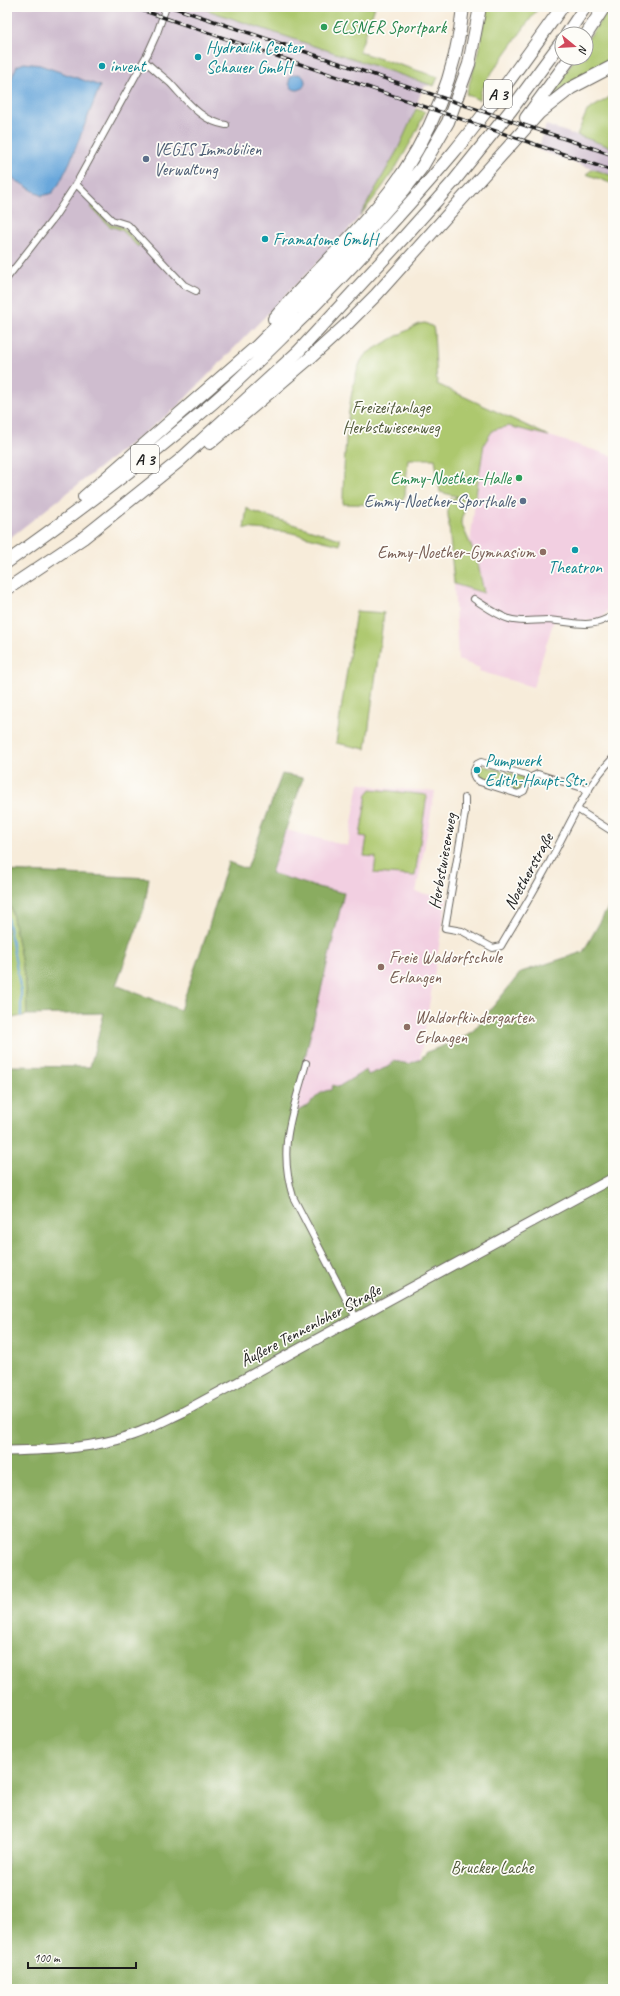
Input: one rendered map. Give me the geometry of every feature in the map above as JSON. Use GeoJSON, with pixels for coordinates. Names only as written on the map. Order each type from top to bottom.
{"type":"FeatureCollection","features":[{"type":"Feature","properties":{"kind":"highway"},"geometry":{"type":"LineString","coordinates":[[217,382],[372,212],[409,164],[432,122],[442,97],[457,47],[463,7]]}},
{"type":"Feature","properties":{"kind":"highway"},"geometry":{"type":"LineString","coordinates":[[7,558],[32,536],[90,492],[257,346],[336,267],[404,190],[422,167],[448,122],[469,64],[480,7]]}},
{"type":"Feature","properties":{"kind":"highway","name":"A 3"},"geometry":{"type":"LineString","coordinates":[[7,562],[102,493],[174,436],[275,345],[412,202],[464,139],[562,7]]}},
{"type":"Feature","properties":{"kind":"highway"},"geometry":{"type":"LineString","coordinates":[[572,26],[585,7]]}},
{"type":"Feature","properties":{"kind":"highway"},"geometry":{"type":"LineString","coordinates":[[592,26],[604,7]]}},
{"type":"Feature","properties":{"kind":"highway","name":"A 3"},"geometry":{"type":"LineString","coordinates":[[7,589],[83,538],[179,461],[298,352],[405,236],[512,110],[554,52]]}},
{"type":"Feature","properties":{"kind":"highway"},"geometry":{"type":"LineString","coordinates":[[486,172],[564,66]]}},
{"type":"Feature","properties":{"kind":"highway"},"geometry":{"type":"LineString","coordinates":[[179,461],[206,447],[346,325],[392,278],[539,113],[571,88],[613,66]]}},
{"type":"Feature","properties":{"kind":"street"},"geometry":{"type":"LineString","coordinates":[[7,278],[54,219],[76,184],[144,60],[155,38],[166,7]]}},
{"type":"Feature","properties":{"kind":"street"},"geometry":{"type":"LineString","coordinates":[[144,60],[191,106],[213,123],[226,125]]}},
{"type":"Feature","properties":{"kind":"street"},"geometry":{"type":"LineString","coordinates":[[76,184],[112,220],[128,225],[184,285],[196,290]]}},
{"type":"Feature","properties":{"kind":"street"},"geometry":{"type":"LineString","coordinates":[[474,600],[505,617],[518,621],[546,620],[568,624],[594,624],[606,620],[613,615]]}},
{"type":"Feature","properties":{"kind":"street","name":"Noetherstraße"},"geometry":{"type":"LineString","coordinates":[[444,928],[462,931],[493,948],[501,946],[552,859],[577,809],[613,758]]}},
{"type":"Feature","properties":{"kind":"street"},"geometry":{"type":"LineString","coordinates":[[529,778],[526,775],[481,762],[477,764],[473,773],[475,779],[480,782],[518,794],[524,791],[529,778],[538,774],[589,790]]}},
{"type":"Feature","properties":{"kind":"street","name":"Herbstwiesenweg"},"geometry":{"type":"LineString","coordinates":[[444,928],[465,813],[465,798]]}},
{"type":"Feature","properties":{"kind":"street"},"geometry":{"type":"LineString","coordinates":[[577,809],[613,832]]}},
{"type":"Feature","properties":{"kind":"street"},"geometry":{"type":"LineString","coordinates":[[306,1063],[286,1138],[285,1157],[289,1182],[293,1197],[356,1318]]}},
{"type":"Feature","properties":{"kind":"street","name":"Äußere Tennenloher Straße"},"geometry":{"type":"LineString","coordinates":[[7,1451],[86,1446],[133,1435],[183,1412],[613,1178]]}},
{"type":"Feature","properties":{"kind":"shaded area"},"geometry":{"type":"Polygon","coordinates":[[[7,7],[198,7],[431,85],[423,87],[408,130],[382,180],[360,216],[344,235],[176,408],[7,540],[7,7]]]}},
{"type":"Feature","properties":{"kind":"shaded area"},"geometry":{"type":"Polygon","coordinates":[[[546,125],[613,148],[613,176],[538,150],[546,125]]]}},
{"type":"Feature","properties":{"kind":"shaded area","name":"Emmy-Noether-Gymnasium"},"geometry":{"type":"Polygon","coordinates":[[[508,426],[549,436],[613,456],[613,601],[603,618],[585,621],[554,620],[533,687],[479,671],[480,668],[458,660],[454,584],[484,593],[477,559],[470,544],[475,501],[484,444],[493,430],[508,426]]]}},
{"type":"Feature","properties":{"kind":"shaded area","name":"Freie Waldorfschule Erlangen"},"geometry":{"type":"Polygon","coordinates":[[[359,783],[384,788],[435,791],[416,892],[447,898],[420,1059],[294,1116],[325,889],[271,873],[286,830],[348,846],[359,783]]]}},
{"type":"Feature","properties":{"kind":"green space"},"geometry":{"type":"Polygon","coordinates":[[[198,7],[375,7],[359,52],[438,77],[434,86],[198,7]]]}},
{"type":"Feature","properties":{"kind":"green space"},"geometry":{"type":"Polygon","coordinates":[[[486,7],[539,7],[488,78],[481,91],[479,100],[466,94],[479,52],[486,7]]]}},
{"type":"Feature","properties":{"kind":"green space"},"geometry":{"type":"Polygon","coordinates":[[[610,7],[613,7],[613,59],[580,77],[550,98],[570,66],[594,66],[594,30],[610,7]]]}},
{"type":"Feature","properties":{"kind":"green space"},"geometry":{"type":"Polygon","coordinates":[[[613,95],[613,148],[577,135],[587,111],[613,95]]]}},
{"type":"Feature","properties":{"kind":"green space"},"geometry":{"type":"Polygon","coordinates":[[[416,109],[425,112],[412,140],[388,179],[360,216],[398,149],[416,109]]]}},
{"type":"Feature","properties":{"kind":"green space"},"geometry":{"type":"Polygon","coordinates":[[[593,169],[613,176],[613,184],[586,174],[593,169]]]}},
{"type":"Feature","properties":{"kind":"green space"},"geometry":{"type":"Polygon","coordinates":[[[93,205],[110,224],[123,227],[140,245],[138,247],[122,230],[109,226],[91,207],[93,205]]]}},
{"type":"Feature","properties":{"kind":"green space","name":"Freizeitanlage Herbstwiesenweg"},"geometry":{"type":"Polygon","coordinates":[[[425,323],[433,327],[434,332],[437,384],[549,436],[508,426],[493,430],[484,444],[475,501],[440,492],[435,459],[408,459],[405,495],[400,505],[343,504],[347,427],[358,367],[367,353],[419,324],[425,323]]]}},
{"type":"Feature","properties":{"kind":"green space"},"geometry":{"type":"Polygon","coordinates":[[[456,497],[464,501],[465,504],[461,523],[477,559],[484,593],[454,584],[447,503],[449,500],[456,497]]]}},
{"type":"Feature","properties":{"kind":"green space"},"geometry":{"type":"Polygon","coordinates":[[[247,508],[251,511],[340,539],[340,545],[288,532],[244,528],[247,508]]]}},
{"type":"Feature","properties":{"kind":"green space"},"geometry":{"type":"Polygon","coordinates":[[[356,611],[384,613],[366,749],[336,743],[356,611]]]}},
{"type":"Feature","properties":{"kind":"green space"},"geometry":{"type":"Polygon","coordinates":[[[481,765],[524,777],[525,781],[521,790],[518,792],[478,779],[475,775],[476,768],[481,765]]]}},
{"type":"Feature","properties":{"kind":"green space","name":"Brucker Lache"},"geometry":{"type":"Polygon","coordinates":[[[282,774],[303,778],[271,873],[313,886],[344,893],[292,1112],[305,1107],[320,1093],[331,1090],[333,1085],[338,1087],[366,1070],[368,1075],[390,1066],[394,1061],[409,1064],[420,1059],[427,1052],[460,1039],[474,1030],[521,972],[583,952],[613,899],[613,1989],[7,1989],[7,1066],[90,1067],[104,1013],[27,1015],[26,985],[7,887],[7,871],[149,878],[144,909],[116,985],[180,1010],[206,936],[228,862],[247,869],[282,774]]]}},
{"type":"Feature","properties":{"kind":"green space"},"geometry":{"type":"Polygon","coordinates":[[[371,789],[427,795],[415,876],[374,873],[376,857],[364,856],[367,837],[360,836],[367,794],[371,789]]]}},
{"type":"Feature","properties":{"kind":"green space"},"geometry":{"type":"Polygon","coordinates":[[[7,887],[26,985],[27,1015],[7,1019],[7,887]]]}},
{"type":"Feature","properties":{"kind":"water"},"geometry":{"type":"Polygon","coordinates":[[[24,63],[40,65],[100,86],[70,162],[59,184],[52,193],[42,196],[7,175],[7,91],[17,66],[24,63]]]}},
{"type":"Feature","properties":{"kind":"water"},"geometry":{"type":"Polygon","coordinates":[[[297,74],[304,79],[305,82],[300,89],[297,90],[290,85],[289,82],[294,75],[297,74]]]}},
{"type":"Feature","properties":{"kind":"waterway"},"geometry":{"type":"LineString","coordinates":[[7,916],[21,992],[21,1016]]}},
{"type":"Feature","properties":{"kind":"railway"},"geometry":{"type":"LineString","coordinates":[[133,7],[613,171]]}},
{"type":"Feature","properties":{"kind":"railway"},"geometry":{"type":"LineString","coordinates":[[172,7],[613,155]]}},
{"type":"Feature","properties":{"kind":"place","name":"ELSNER Sportpark"},"geometry":{"type":"Point","coordinates":[324,27]}},
{"type":"Feature","properties":{"kind":"place","name":"Hydraulik Center Schauer GmbH"},"geometry":{"type":"Point","coordinates":[198,57]}},
{"type":"Feature","properties":{"kind":"place","name":"invent"},"geometry":{"type":"Point","coordinates":[102,66]}},
{"type":"Feature","properties":{"kind":"place","name":"VEGIS Immobilien Verwaltung"},"geometry":{"type":"Point","coordinates":[146,159]}},
{"type":"Feature","properties":{"kind":"place","name":"Framatome GmbH"},"geometry":{"type":"Point","coordinates":[265,239]}},
{"type":"Feature","properties":{"kind":"place","name":"Emmy-Noether-Halle"},"geometry":{"type":"Point","coordinates":[519,478]}},
{"type":"Feature","properties":{"kind":"place","name":"Emmy-Noether-Sporthalle"},"geometry":{"type":"Point","coordinates":[523,501]}},
{"type":"Feature","properties":{"kind":"place","name":"Theatron"},"geometry":{"type":"Point","coordinates":[575,550]}},
{"type":"Feature","properties":{"kind":"place","name":"Emmy-Noether-Gymnasium"},"geometry":{"type":"Point","coordinates":[543,552]}},
{"type":"Feature","properties":{"kind":"place","name":"Pumpwerk Edith-Haupt-Str."},"geometry":{"type":"Point","coordinates":[477,770]}},
{"type":"Feature","properties":{"kind":"place","name":"Freie Waldorfschule Erlangen"},"geometry":{"type":"Point","coordinates":[381,967]}},
{"type":"Feature","properties":{"kind":"place","name":"Waldorfkindergarten Erlangen"},"geometry":{"type":"Point","coordinates":[407,1027]}}]}
